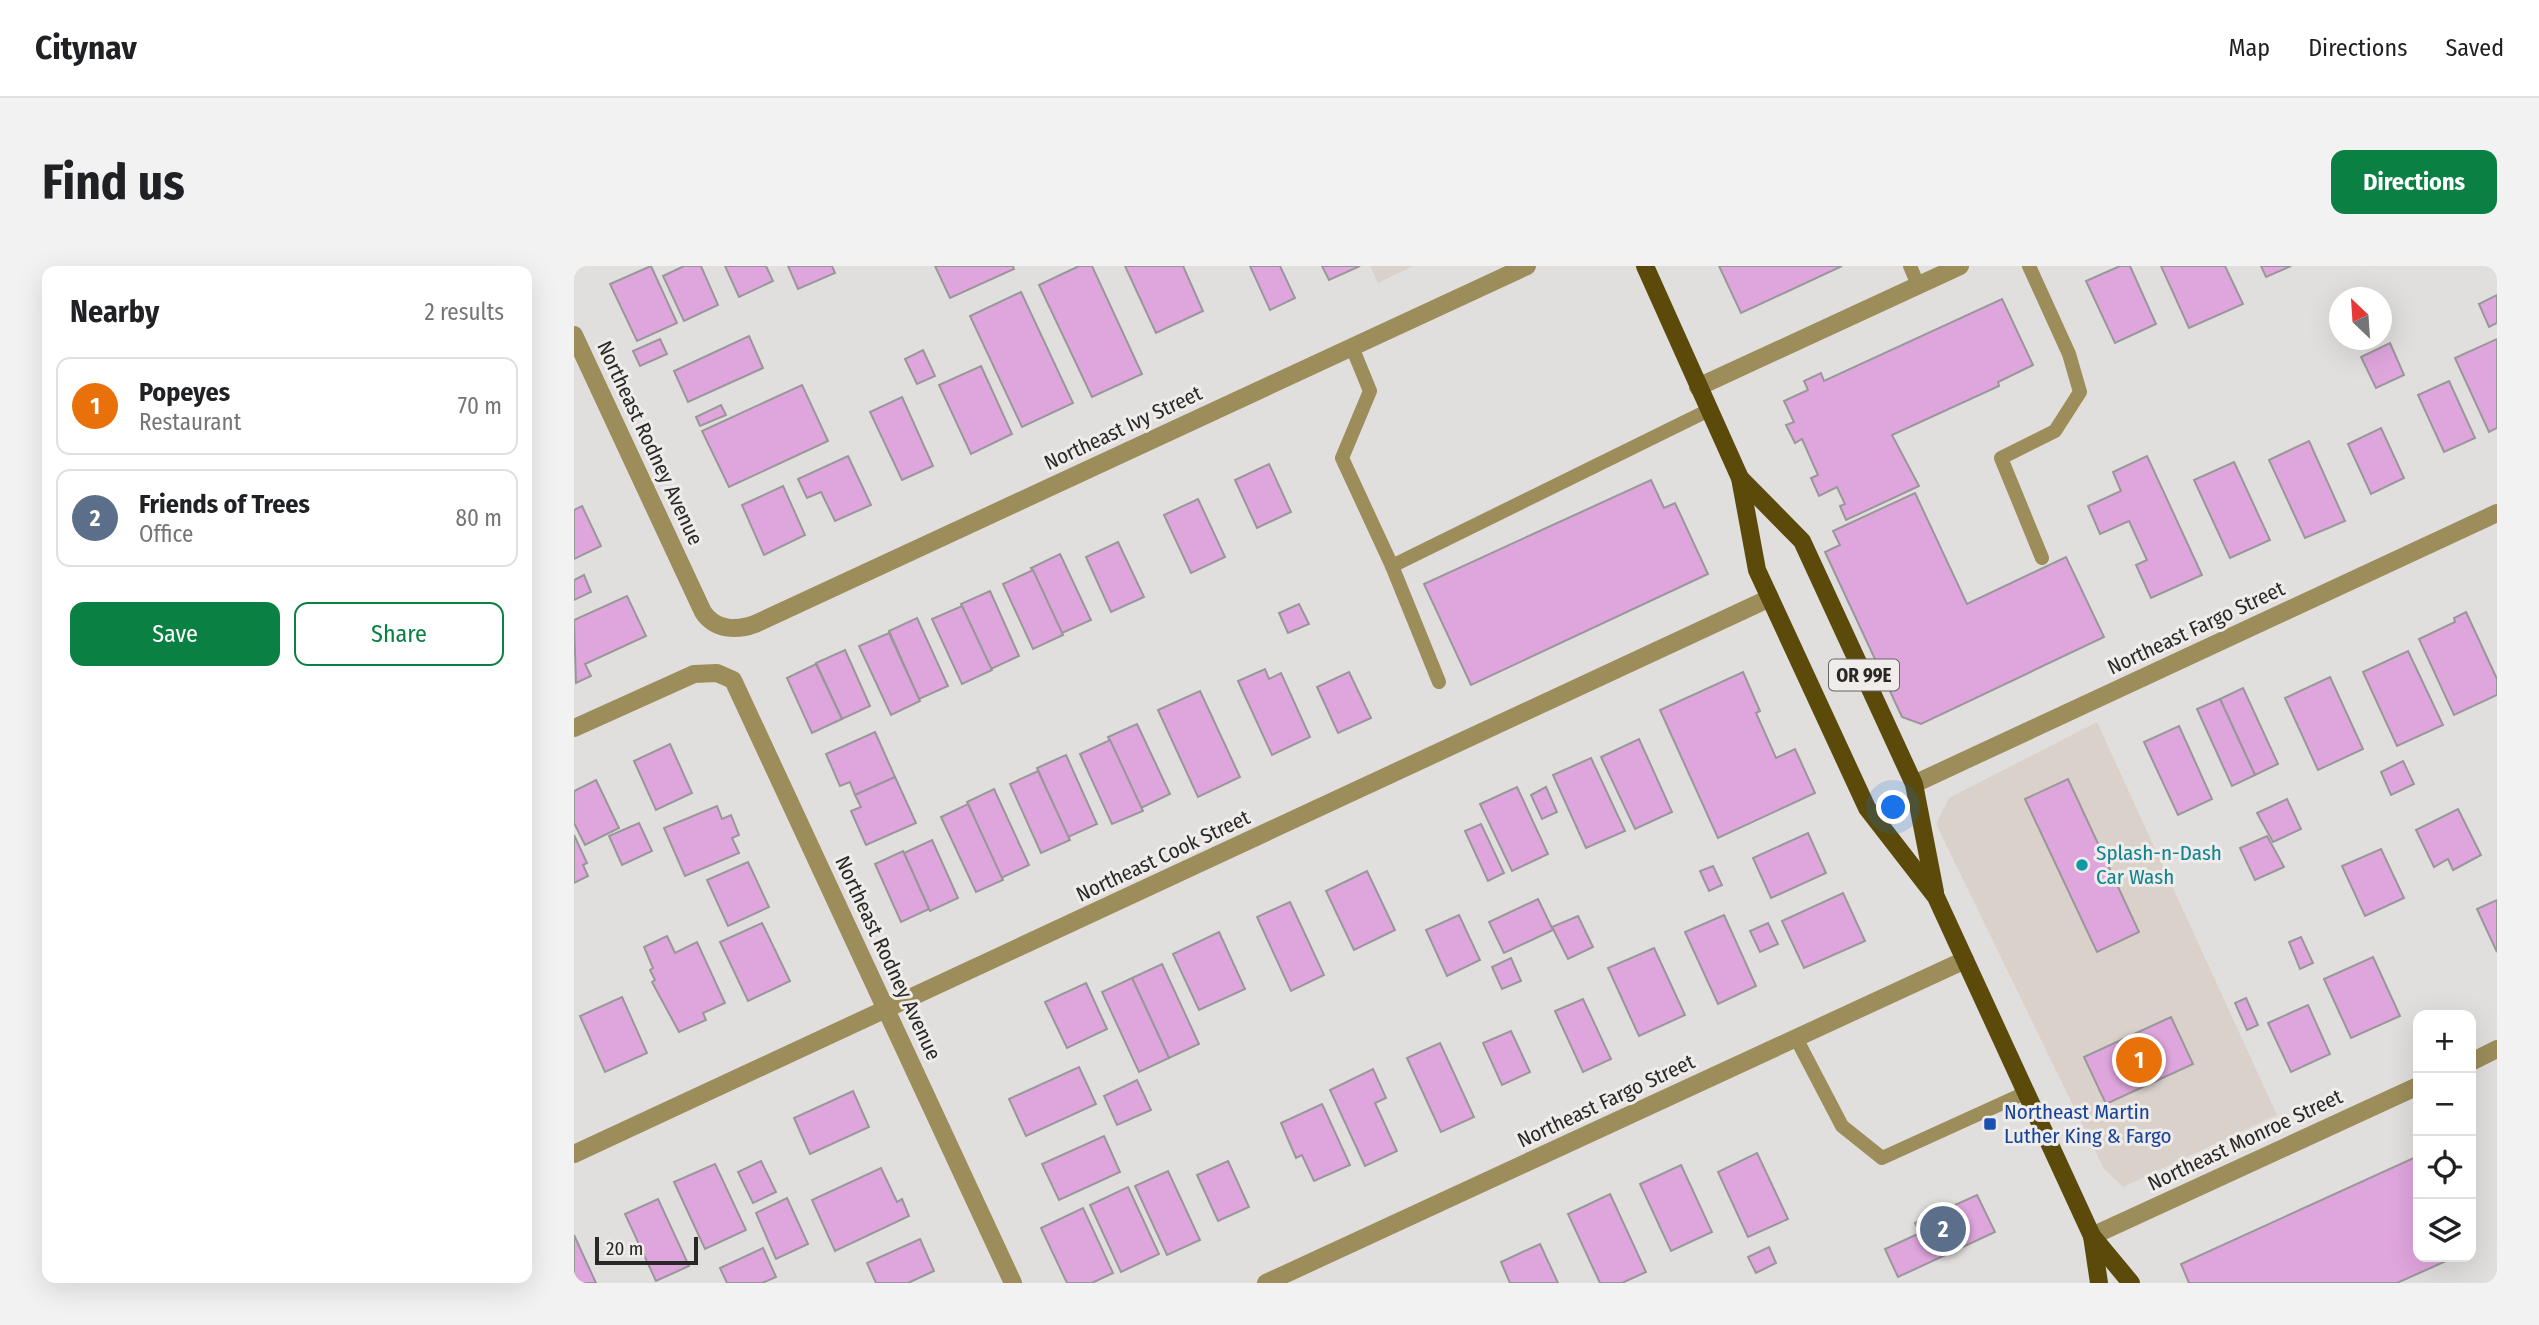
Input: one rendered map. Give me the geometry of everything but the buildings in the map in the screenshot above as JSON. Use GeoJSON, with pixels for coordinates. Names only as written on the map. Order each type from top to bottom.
{"type":"FeatureCollection","features":[{"type":"Feature","properties":{"kind":"main road","name":"OR 99E"},"geometry":{"type":"LineString","coordinates":[[1645,266],[1740,478],[1757,570],[1867,808],[1936,897],[2092,1236],[2131,1283]]}},
{"type":"Feature","properties":{"kind":"main road","name":"OR 99E"},"geometry":{"type":"LineString","coordinates":[[1740,478],[1802,541],[1914,785],[1936,897]]}},
{"type":"Feature","properties":{"kind":"main road","name":"OR 99E"},"geometry":{"type":"LineString","coordinates":[[2092,1236],[2099,1283]]}},
{"type":"Feature","properties":{"kind":"street","name":"Northeast Ivy Street"},"geometry":{"type":"LineString","coordinates":[[737,628],[755,624],[1527,266]]}},
{"type":"Feature","properties":{"kind":"street"},"geometry":{"type":"LineString","coordinates":[[1698,387],[1960,266]]}},
{"type":"Feature","properties":{"kind":"street","name":"Northeast Rodney Avenue"},"geometry":{"type":"LineString","coordinates":[[574,335],[704,612],[717,624],[737,628]]}},
{"type":"Feature","properties":{"kind":"street","name":"Northeast Fargo Street"},"geometry":{"type":"LineString","coordinates":[[1914,785],[2497,513]]}},
{"type":"Feature","properties":{"kind":"street","name":"Northeast Cook Street"},"geometry":{"type":"LineString","coordinates":[[574,1154],[1770,598]]}},
{"type":"Feature","properties":{"kind":"street","name":"Northeast Rodney Avenue"},"geometry":{"type":"LineString","coordinates":[[574,728],[684,678],[705,672],[723,674],[737,686],[1013,1283]]}},
{"type":"Feature","properties":{"kind":"street","name":"Northeast Fargo Street"},"geometry":{"type":"LineString","coordinates":[[1266,1283],[1965,960]]}},
{"type":"Feature","properties":{"kind":"street"},"geometry":{"type":"LineString","coordinates":[[2476,1060],[2497,1049]]}},
{"type":"Feature","properties":{"kind":"street","name":"Northeast Monroe Street"},"geometry":{"type":"LineString","coordinates":[[2092,1236],[2413,1088]]}},
{"type":"Feature","properties":{"kind":"lane"},"geometry":{"type":"LineString","coordinates":[[1910,266],[1919,285]]}},
{"type":"Feature","properties":{"kind":"lane"},"geometry":{"type":"LineString","coordinates":[[2029,266],[2069,354],[2080,392],[2055,431],[2001,458],[2042,558]]}},
{"type":"Feature","properties":{"kind":"lane"},"geometry":{"type":"LineString","coordinates":[[1352,347],[1370,391],[1342,458],[1392,566],[1439,682]]}},
{"type":"Feature","properties":{"kind":"lane"},"geometry":{"type":"LineString","coordinates":[[1392,566],[1709,410]]}},
{"type":"Feature","properties":{"kind":"lane"},"geometry":{"type":"LineString","coordinates":[[1796,1038],[1842,1126],[1882,1158],[2025,1093]]}},
{"type":"Feature","properties":{"kind":"shaded area"},"geometry":{"type":"Polygon","coordinates":[[[1370,266],[1413,266],[1378,283],[1370,266]]]}},
{"type":"Feature","properties":{"kind":"shaded area"},"geometry":{"type":"Polygon","coordinates":[[[2097,722],[2277,1115],[2123,1187],[2104,1169],[1936,824],[1949,798],[2097,722]]]}},
{"type":"Feature","properties":{"kind":"place","name":"Splash-n-Dash Car Wash"},"geometry":{"type":"Point","coordinates":[2082,865]}},
{"type":"Feature","properties":{"kind":"place","name":"Popeyes"},"geometry":{"type":"Point","coordinates":[2139,1060]}},
{"type":"Feature","properties":{"kind":"place","name":"Northeast Martin Luther King & Fargo"},"geometry":{"type":"Point","coordinates":[1990,1124]}},
{"type":"Feature","properties":{"kind":"place","name":"Friends of Trees"},"geometry":{"type":"Point","coordinates":[1943,1229]}}]}
